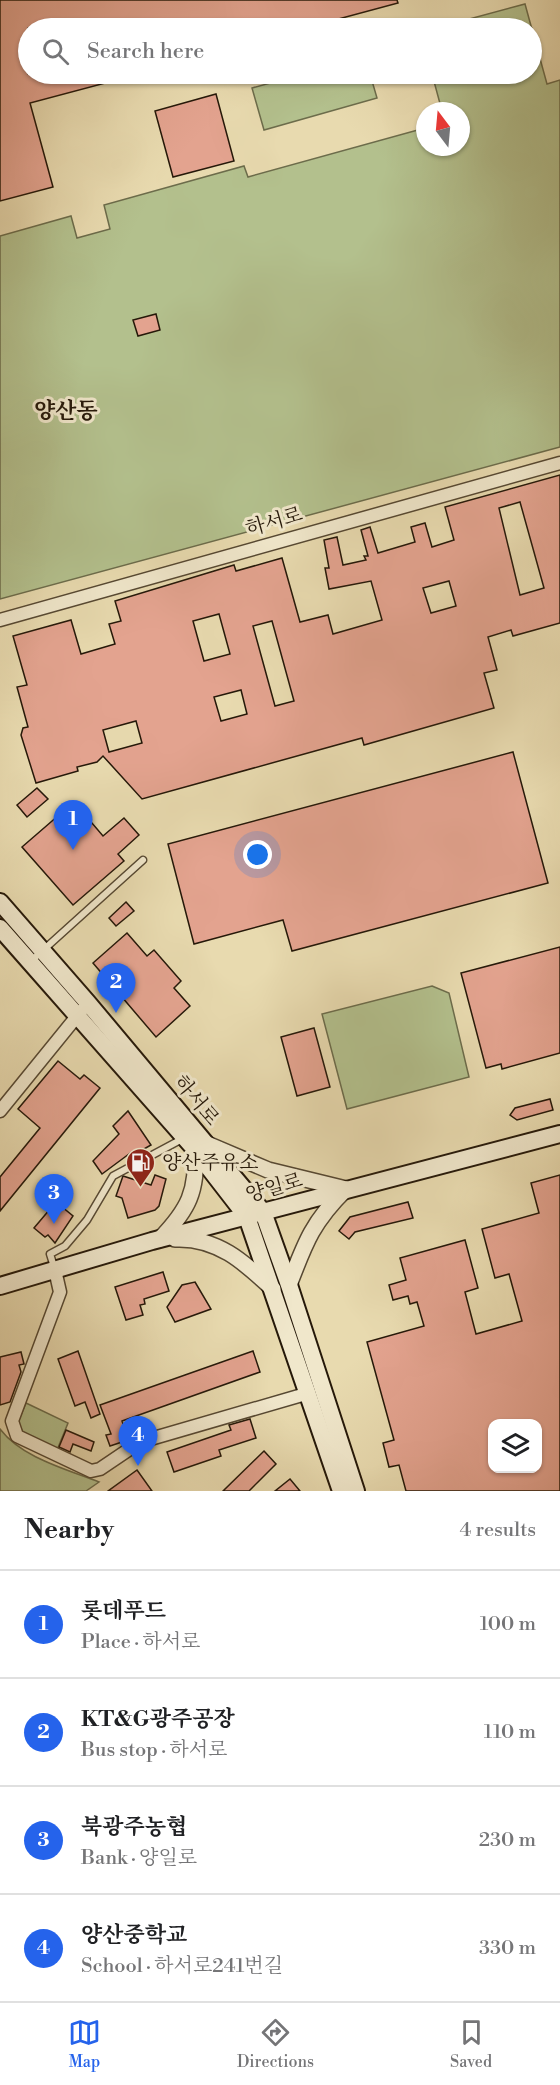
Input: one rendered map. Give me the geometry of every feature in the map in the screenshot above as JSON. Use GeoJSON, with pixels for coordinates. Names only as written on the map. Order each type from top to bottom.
{"type":"FeatureCollection","features":[{"type":"Feature","properties":{"kind":"main road","name":"하서로"},"geometry":{"type":"LineString","coordinates":[[0,903],[88,1003],[195,1144]]}},
{"type":"Feature","properties":{"kind":"main road","name":"하서로"},"geometry":{"type":"LineString","coordinates":[[0,928],[76,1017],[195,1144],[255,1214],[356,1491]]}},
{"type":"Feature","properties":{"kind":"main road","name":"양일로"},"geometry":{"type":"LineString","coordinates":[[0,1286],[160,1239],[560,1134]]}},
{"type":"Feature","properties":{"kind":"main road","name":"하서로"},"geometry":{"type":"LineString","coordinates":[[281,1287],[309,1393],[341,1491]]}},
{"type":"Feature","properties":{"kind":"street","name":"하서로"},"geometry":{"type":"LineString","coordinates":[[0,620],[560,463]]}},
{"type":"Feature","properties":{"kind":"street"},"geometry":{"type":"LineString","coordinates":[[0,1111],[88,1003]]}},
{"type":"Feature","properties":{"kind":"street"},"geometry":{"type":"LineString","coordinates":[[160,1239],[186,1211],[196,1167],[195,1144],[268,1170],[346,1189]]}},
{"type":"Feature","properties":{"kind":"street"},"geometry":{"type":"LineString","coordinates":[[160,1239],[192,1238],[229,1251],[281,1287],[307,1237],[325,1210],[346,1189]]}},
{"type":"Feature","properties":{"kind":"street"},"geometry":{"type":"LineString","coordinates":[[55,1270],[60,1292],[12,1421],[17,1436],[92,1471],[100,1469],[140,1442],[309,1393]]}},
{"type":"Feature","properties":{"kind":"lane"},"geometry":{"type":"LineString","coordinates":[[29,962],[143,860]]}},
{"type":"Feature","properties":{"kind":"lane"},"geometry":{"type":"LineString","coordinates":[[55,1270],[50,1254],[65,1246],[87,1220],[113,1176],[195,1144]]}},
{"type":"Feature","properties":{"kind":"green space"},"geometry":{"type":"Polygon","coordinates":[[[525,4],[529,18],[473,18],[525,4]]]}},
{"type":"Feature","properties":{"kind":"green space"},"geometry":{"type":"Polygon","coordinates":[[[542,66],[547,84],[560,80],[560,447],[0,599],[0,236],[71,216],[77,238],[110,229],[104,205],[244,166],[248,177],[416,130],[416,156],[470,156],[470,102],[440,102],[435,84],[542,84],[542,66]]]}},
{"type":"Feature","properties":{"kind":"green space"},"geometry":{"type":"Polygon","coordinates":[[[267,84],[373,84],[377,98],[264,130],[252,88],[267,84]]]}},
{"type":"Feature","properties":{"kind":"green space"},"geometry":{"type":"Polygon","coordinates":[[[432,986],[449,993],[469,1077],[347,1109],[322,1014],[432,986]]]}},
{"type":"Feature","properties":{"kind":"green space"},"geometry":{"type":"Polygon","coordinates":[[[26,1403],[68,1423],[57,1450],[23,1432],[18,1422],[26,1403]]]}},
{"type":"Feature","properties":{"kind":"green space"},"geometry":{"type":"Polygon","coordinates":[[[0,1429],[20,1448],[32,1455],[99,1482],[86,1491],[0,1491],[0,1429]]]}},
{"type":"Feature","properties":{"kind":"building"},"geometry":{"type":"Polygon","coordinates":[[[0,0],[397,0],[398,3],[342,18],[18,18],[18,84],[102,84],[30,103],[53,187],[0,201],[0,0]]]}},
{"type":"Feature","properties":{"kind":"building"},"geometry":{"type":"Polygon","coordinates":[[[216,94],[234,161],[173,177],[155,111],[216,94]]]}},
{"type":"Feature","properties":{"kind":"building"},"geometry":{"type":"Polygon","coordinates":[[[156,314],[160,330],[138,336],[133,320],[156,314]]]}},
{"type":"Feature","properties":{"kind":"building"},"geometry":{"type":"Polygon","coordinates":[[[560,475],[560,623],[513,636],[511,630],[488,637],[497,670],[484,673],[494,708],[364,745],[362,738],[142,799],[103,756],[97,762],[77,767],[78,771],[36,783],[21,735],[23,728],[28,727],[17,687],[27,685],[13,636],[71,620],[81,654],[115,644],[109,624],[121,621],[115,601],[234,565],[236,571],[282,558],[300,622],[328,615],[333,634],[382,620],[371,581],[329,589],[325,568],[329,568],[324,540],[337,537],[343,565],[366,560],[364,556],[368,556],[361,530],[370,527],[378,553],[415,542],[411,527],[425,523],[432,547],[454,540],[445,507],[560,475]],[[520,502],[499,508],[520,595],[544,588],[520,502]],[[449,581],[423,588],[431,613],[456,606],[449,581]],[[219,614],[193,621],[204,661],[230,654],[219,614]],[[272,621],[253,626],[275,706],[294,701],[272,621]],[[241,690],[214,697],[221,721],[247,714],[241,690]],[[136,721],[103,730],[109,752],[142,743],[136,721]]]}},
{"type":"Feature","properties":{"kind":"building"},"geometry":{"type":"Polygon","coordinates":[[[513,752],[548,883],[292,951],[283,920],[194,944],[168,844],[513,752]]]}},
{"type":"Feature","properties":{"kind":"building"},"geometry":{"type":"Polygon","coordinates":[[[37,788],[48,799],[27,817],[17,805],[37,788]]]}},
{"type":"Feature","properties":{"kind":"building"},"geometry":{"type":"Polygon","coordinates":[[[74,802],[103,836],[124,818],[139,835],[118,854],[124,861],[73,905],[22,847],[74,802]]]}},
{"type":"Feature","properties":{"kind":"building"},"geometry":{"type":"Polygon","coordinates":[[[126,902],[134,911],[116,926],[109,918],[126,902]]]}},
{"type":"Feature","properties":{"kind":"building"},"geometry":{"type":"Polygon","coordinates":[[[127,933],[147,956],[154,950],[181,981],[174,988],[190,1006],[156,1037],[93,963],[127,933]]]}},
{"type":"Feature","properties":{"kind":"building"},"geometry":{"type":"Polygon","coordinates":[[[560,947],[560,1053],[502,1069],[501,1064],[486,1068],[461,973],[560,947]]]}},
{"type":"Feature","properties":{"kind":"building"},"geometry":{"type":"Polygon","coordinates":[[[314,1028],[330,1087],[297,1096],[281,1037],[314,1028]]]}},
{"type":"Feature","properties":{"kind":"building"},"geometry":{"type":"Polygon","coordinates":[[[58,1061],[80,1079],[84,1075],[100,1088],[0,1211],[0,1177],[40,1128],[18,1109],[58,1061]]]}},
{"type":"Feature","properties":{"kind":"building"},"geometry":{"type":"Polygon","coordinates":[[[550,1099],[553,1110],[517,1120],[510,1115],[515,1108],[550,1099]]]}},
{"type":"Feature","properties":{"kind":"building"},"geometry":{"type":"Polygon","coordinates":[[[128,1111],[151,1145],[130,1157],[133,1151],[102,1174],[93,1161],[119,1134],[113,1126],[128,1111]]]}},
{"type":"Feature","properties":{"kind":"building"},"geometry":{"type":"Polygon","coordinates":[[[155,1175],[166,1179],[159,1206],[155,1210],[128,1218],[122,1198],[116,1196],[123,1176],[151,1185],[155,1175]]]}},
{"type":"Feature","properties":{"kind":"building"},"geometry":{"type":"Polygon","coordinates":[[[560,1175],[560,1491],[406,1491],[399,1465],[389,1467],[383,1443],[394,1440],[367,1342],[424,1326],[417,1302],[410,1304],[408,1296],[393,1300],[389,1285],[406,1280],[400,1258],[465,1240],[478,1288],[465,1292],[476,1334],[522,1321],[509,1274],[495,1278],[482,1229],[539,1213],[531,1183],[560,1175]]]}},
{"type":"Feature","properties":{"kind":"building"},"geometry":{"type":"Polygon","coordinates":[[[56,1202],[73,1216],[55,1243],[48,1235],[45,1237],[34,1228],[56,1202]]]}},
{"type":"Feature","properties":{"kind":"building"},"geometry":{"type":"Polygon","coordinates":[[[408,1202],[413,1218],[355,1232],[349,1239],[339,1231],[350,1217],[408,1202]]]}},
{"type":"Feature","properties":{"kind":"building"},"geometry":{"type":"Polygon","coordinates":[[[163,1272],[169,1291],[144,1299],[145,1304],[140,1305],[143,1315],[126,1320],[115,1287],[163,1272]]]}},
{"type":"Feature","properties":{"kind":"building"},"geometry":{"type":"Polygon","coordinates":[[[195,1282],[211,1309],[175,1322],[167,1307],[182,1285],[195,1282]]]}},
{"type":"Feature","properties":{"kind":"building"},"geometry":{"type":"Polygon","coordinates":[[[78,1351],[100,1414],[91,1418],[85,1402],[75,1406],[58,1359],[78,1351]]]}},
{"type":"Feature","properties":{"kind":"building"},"geometry":{"type":"Polygon","coordinates":[[[253,1351],[260,1372],[122,1421],[128,1440],[110,1446],[106,1435],[111,1434],[100,1405],[253,1351]]]}},
{"type":"Feature","properties":{"kind":"building"},"geometry":{"type":"Polygon","coordinates":[[[21,1352],[24,1364],[19,1365],[21,1372],[10,1402],[0,1405],[0,1357],[21,1352]]]}},
{"type":"Feature","properties":{"kind":"building"},"geometry":{"type":"Polygon","coordinates":[[[250,1419],[256,1438],[219,1450],[221,1456],[174,1472],[167,1452],[231,1430],[229,1425],[250,1419]]]}},
{"type":"Feature","properties":{"kind":"building"},"geometry":{"type":"Polygon","coordinates":[[[66,1430],[94,1442],[91,1451],[73,1444],[70,1452],[59,1447],[66,1430]]]}},
{"type":"Feature","properties":{"kind":"building"},"geometry":{"type":"Polygon","coordinates":[[[264,1451],[276,1464],[249,1491],[223,1491],[264,1451]]]}},
{"type":"Feature","properties":{"kind":"building"},"geometry":{"type":"Polygon","coordinates":[[[137,1470],[152,1491],[108,1491],[137,1470]]]}},
{"type":"Feature","properties":{"kind":"building"},"geometry":{"type":"Polygon","coordinates":[[[290,1479],[300,1491],[275,1491],[290,1479]]]}},
{"type":"Feature","properties":{"kind":"place","name":"롯데푸드"},"geometry":{"type":"Point","coordinates":[73,850]}},
{"type":"Feature","properties":{"kind":"place","name":"KT&G광주공장"},"geometry":{"type":"Point","coordinates":[116,1013]}},
{"type":"Feature","properties":{"kind":"place","name":"양산주유소"},"geometry":{"type":"Point","coordinates":[141,1188]}},
{"type":"Feature","properties":{"kind":"place","name":"북광주농협"},"geometry":{"type":"Point","coordinates":[54,1224]}},
{"type":"Feature","properties":{"kind":"place","name":"양산중학교"},"geometry":{"type":"Point","coordinates":[138,1466]}},
{"type":"Feature","properties":{"kind":"district","name":"양산동"},"geometry":{"type":"Point","coordinates":[66,410]}}]}
